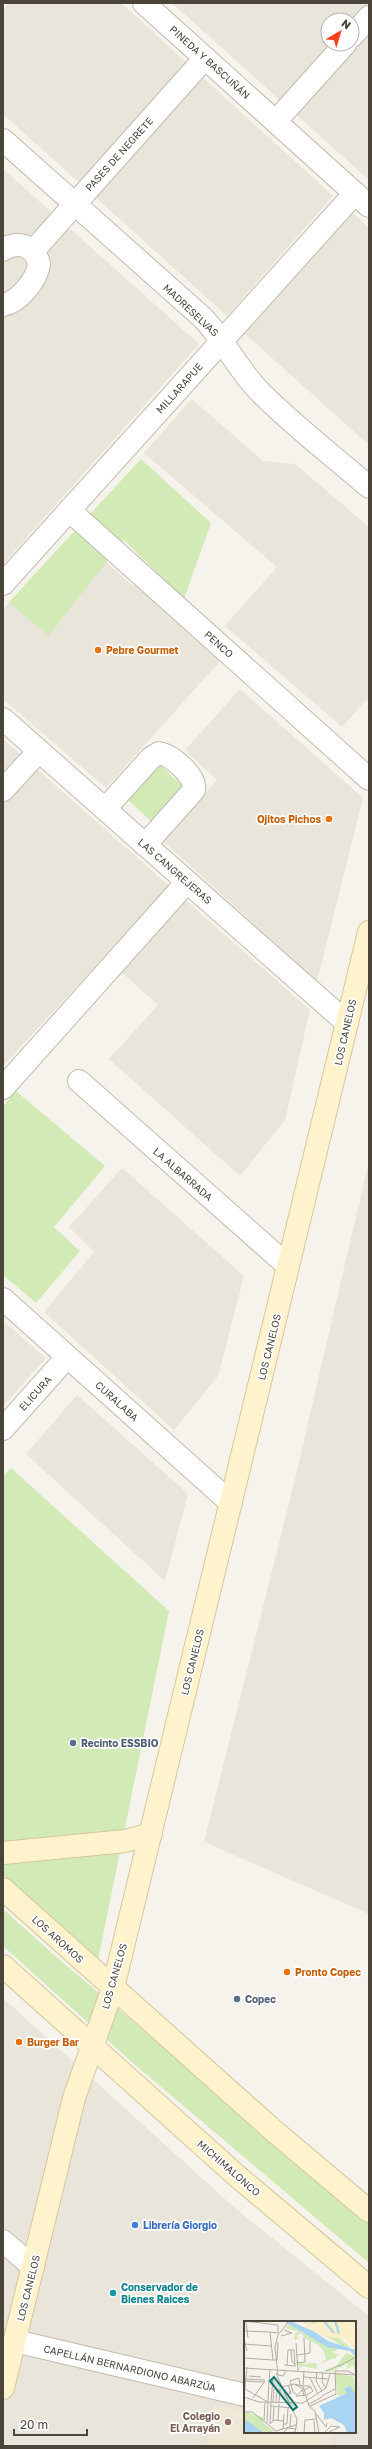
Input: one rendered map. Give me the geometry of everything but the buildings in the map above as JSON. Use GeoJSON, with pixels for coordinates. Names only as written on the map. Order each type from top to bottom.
{"type":"FeatureCollection","features":[{"type":"Feature","properties":{"kind":"main road","name":"LOS CANELOS"},"geometry":{"type":"LineString","coordinates":[[3,2388],[74,2098],[91,2045],[113,1988],[369,932]]}},
{"type":"Feature","properties":{"kind":"main road"},"geometry":{"type":"LineString","coordinates":[[354,995],[369,977]]}},
{"type":"Feature","properties":{"kind":"main road"},"geometry":{"type":"LineString","coordinates":[[3,1853],[120,1842],[150,1834]]}},
{"type":"Feature","properties":{"kind":"main road","name":"LOS AROMOS"},"geometry":{"type":"LineString","coordinates":[[3,1890],[113,1988]]}},
{"type":"Feature","properties":{"kind":"main road"},"geometry":{"type":"LineString","coordinates":[[3,1966],[91,2045]]}},
{"type":"Feature","properties":{"kind":"main road"},"geometry":{"type":"LineString","coordinates":[[113,1988],[274,2131],[369,2210]]}},
{"type":"Feature","properties":{"kind":"main road","name":"MICHIMALONCO"},"geometry":{"type":"LineString","coordinates":[[91,2045],[237,2176],[369,2287]]}},
{"type":"Feature","properties":{"kind":"street","name":"PINEDA Y BASCUÑÁN"},"geometry":{"type":"LineString","coordinates":[[144,3],[362,199]]}},
{"type":"Feature","properties":{"kind":"street"},"geometry":{"type":"LineString","coordinates":[[360,27],[369,17]]}},
{"type":"Feature","properties":{"kind":"street"},"geometry":{"type":"LineString","coordinates":[[276,121],[338,52]]}},
{"type":"Feature","properties":{"kind":"street","name":"PASES DE NEGRETE"},"geometry":{"type":"LineString","coordinates":[[34,250],[205,58]]}},
{"type":"Feature","properties":{"kind":"street","name":"MADRESELVAS"},"geometry":{"type":"LineString","coordinates":[[3,140],[74,205],[203,318],[222,340],[238,366],[261,393],[369,487]]}},
{"type":"Feature","properties":{"kind":"street","name":"MILLARAPUE"},"geometry":{"type":"LineString","coordinates":[[3,584],[222,340],[362,199]]}},
{"type":"Feature","properties":{"kind":"street"},"geometry":{"type":"LineString","coordinates":[[3,250],[17,246],[34,250],[39,264],[35,277],[15,301],[3,305]]}},
{"type":"Feature","properties":{"kind":"street","name":"PENCO"},"geometry":{"type":"LineString","coordinates":[[69,510],[369,779]]}},
{"type":"Feature","properties":{"kind":"street","name":"LAS CANGREJERAS"},"geometry":{"type":"LineString","coordinates":[[3,719],[347,1023]]}},
{"type":"Feature","properties":{"kind":"street"},"geometry":{"type":"LineString","coordinates":[[3,790],[39,750]]}},
{"type":"Feature","properties":{"kind":"street"},"geometry":{"type":"LineString","coordinates":[[105,809],[151,758],[159,753],[168,756],[192,778],[195,786],[194,790],[146,845]]}},
{"type":"Feature","properties":{"kind":"street"},"geometry":{"type":"LineString","coordinates":[[3,1088],[187,882]]}},
{"type":"Feature","properties":{"kind":"street","name":"LA ALBARRADA"},"geometry":{"type":"LineString","coordinates":[[79,1081],[288,1266]]}},
{"type":"Feature","properties":{"kind":"street","name":"CURALABA"},"geometry":{"type":"LineString","coordinates":[[3,1299],[231,1503]]}},
{"type":"Feature","properties":{"kind":"street","name":"ELICURA"},"geometry":{"type":"LineString","coordinates":[[3,1429],[67,1357]]}},
{"type":"Feature","properties":{"kind":"street"},"geometry":{"type":"LineString","coordinates":[[3,2241],[33,2267]]}},
{"type":"Feature","properties":{"kind":"street","name":"CAPELLÁN BERNARDIONO ABARZÚA"},"geometry":{"type":"LineString","coordinates":[[15,2341],[244,2395]]}},
{"type":"Feature","properties":{"kind":"shaded area"},"geometry":{"type":"Polygon","coordinates":[[[9,3],[121,3],[333,196],[227,316],[3,114],[3,10],[9,3]]]}},
{"type":"Feature","properties":{"kind":"shaded area"},"geometry":{"type":"Polygon","coordinates":[[[172,3],[369,3],[369,180],[172,3]]]}},
{"type":"Feature","properties":{"kind":"shaded area"},"geometry":{"type":"Polygon","coordinates":[[[3,169],[199,344],[3,564],[3,169]]]}},
{"type":"Feature","properties":{"kind":"shaded area"},"geometry":{"type":"Polygon","coordinates":[[[352,212],[369,228],[369,445],[244,333],[352,212]]]}},
{"type":"Feature","properties":{"kind":"shaded area"},"geometry":{"type":"Polygon","coordinates":[[[192,399],[263,461],[295,464],[369,527],[369,701],[366,700],[342,727],[225,626],[277,567],[144,453],[192,399]]]}},
{"type":"Feature","properties":{"kind":"shaded area"},"geometry":{"type":"Polygon","coordinates":[[[101,558],[133,586],[137,580],[221,660],[106,788],[3,699],[3,609],[12,600],[101,558]]]}},
{"type":"Feature","properties":{"kind":"shaded area"},"geometry":{"type":"Polygon","coordinates":[[[240,689],[363,798],[317,981],[163,841],[217,780],[185,750],[240,689]]]}},
{"type":"Feature","properties":{"kind":"shaded area"},"geometry":{"type":"Polygon","coordinates":[[[3,739],[169,886],[3,1066],[3,739]]]}},
{"type":"Feature","properties":{"kind":"shaded area"},"geometry":{"type":"Polygon","coordinates":[[[183,898],[310,1010],[285,1120],[240,1176],[109,1059],[158,1005],[119,970],[183,898]]]}},
{"type":"Feature","properties":{"kind":"shaded area"},"geometry":{"type":"Polygon","coordinates":[[[369,1161],[369,1914],[204,1842],[294,1483],[369,1161]]]}},
{"type":"Feature","properties":{"kind":"shaded area"},"geometry":{"type":"Polygon","coordinates":[[[122,1168],[244,1276],[218,1376],[174,1430],[44,1312],[94,1252],[69,1227],[122,1168]]]}},
{"type":"Feature","properties":{"kind":"shaded area"},"geometry":{"type":"Polygon","coordinates":[[[3,1321],[46,1358],[3,1406],[3,1321]]]}},
{"type":"Feature","properties":{"kind":"shaded area"},"geometry":{"type":"Polygon","coordinates":[[[77,1395],[188,1494],[165,1581],[26,1454],[77,1395]]]}},
{"type":"Feature","properties":{"kind":"shaded area"},"geometry":{"type":"Polygon","coordinates":[[[3,1998],[235,2208],[369,2316],[369,2446],[3,2446],[3,1998]]]}},
{"type":"Feature","properties":{"kind":"shaded area","name":"Colegio El Arrayán"},"geometry":{"type":"Polygon","coordinates":[[[215,2406],[244,2411],[244,2433],[333,2433],[329,2446],[206,2446],[215,2406]]]}},
{"type":"Feature","properties":{"kind":"green space"},"geometry":{"type":"Polygon","coordinates":[[[141,459],[211,523],[184,599],[124,540],[48,636],[9,602],[141,459]]]}},
{"type":"Feature","properties":{"kind":"green space"},"geometry":{"type":"Polygon","coordinates":[[[159,764],[187,790],[155,825],[127,799],[159,764]]]}},
{"type":"Feature","properties":{"kind":"green space"},"geometry":{"type":"Polygon","coordinates":[[[16,1091],[105,1166],[54,1227],[80,1251],[36,1303],[3,1275],[3,1106],[16,1091]]]}},
{"type":"Feature","properties":{"kind":"green space","name":"Recinto ESSBIO"},"geometry":{"type":"Polygon","coordinates":[[[11,1468],[169,1611],[97,1965],[3,1875],[3,1476],[11,1468]]]}},
{"type":"Feature","properties":{"kind":"green space"},"geometry":{"type":"Polygon","coordinates":[[[3,1909],[54,1955],[369,2221],[369,2263],[134,2064],[3,1946],[3,1909]]]}},
{"type":"Feature","properties":{"kind":"place","name":"Pebre Gourmet"},"geometry":{"type":"Point","coordinates":[98,650]}},
{"type":"Feature","properties":{"kind":"place","name":"Ojitos Pichos"},"geometry":{"type":"Point","coordinates":[329,819]}},
{"type":"Feature","properties":{"kind":"place","name":"Recinto ESSBIO"},"geometry":{"type":"Point","coordinates":[73,1743]}},
{"type":"Feature","properties":{"kind":"place","name":"Pronto Copec"},"geometry":{"type":"Point","coordinates":[287,1972]}},
{"type":"Feature","properties":{"kind":"place","name":"Copec"},"geometry":{"type":"Point","coordinates":[237,1999]}},
{"type":"Feature","properties":{"kind":"place","name":"Burger Bar"},"geometry":{"type":"Point","coordinates":[19,2042]}},
{"type":"Feature","properties":{"kind":"place","name":"Librería Giorgio"},"geometry":{"type":"Point","coordinates":[135,2225]}},
{"type":"Feature","properties":{"kind":"place","name":"Conservador de Bienes Raices"},"geometry":{"type":"Point","coordinates":[113,2293]}},
{"type":"Feature","properties":{"kind":"place","name":"Colegio El Arrayán"},"geometry":{"type":"Point","coordinates":[228,2422]}}]}
